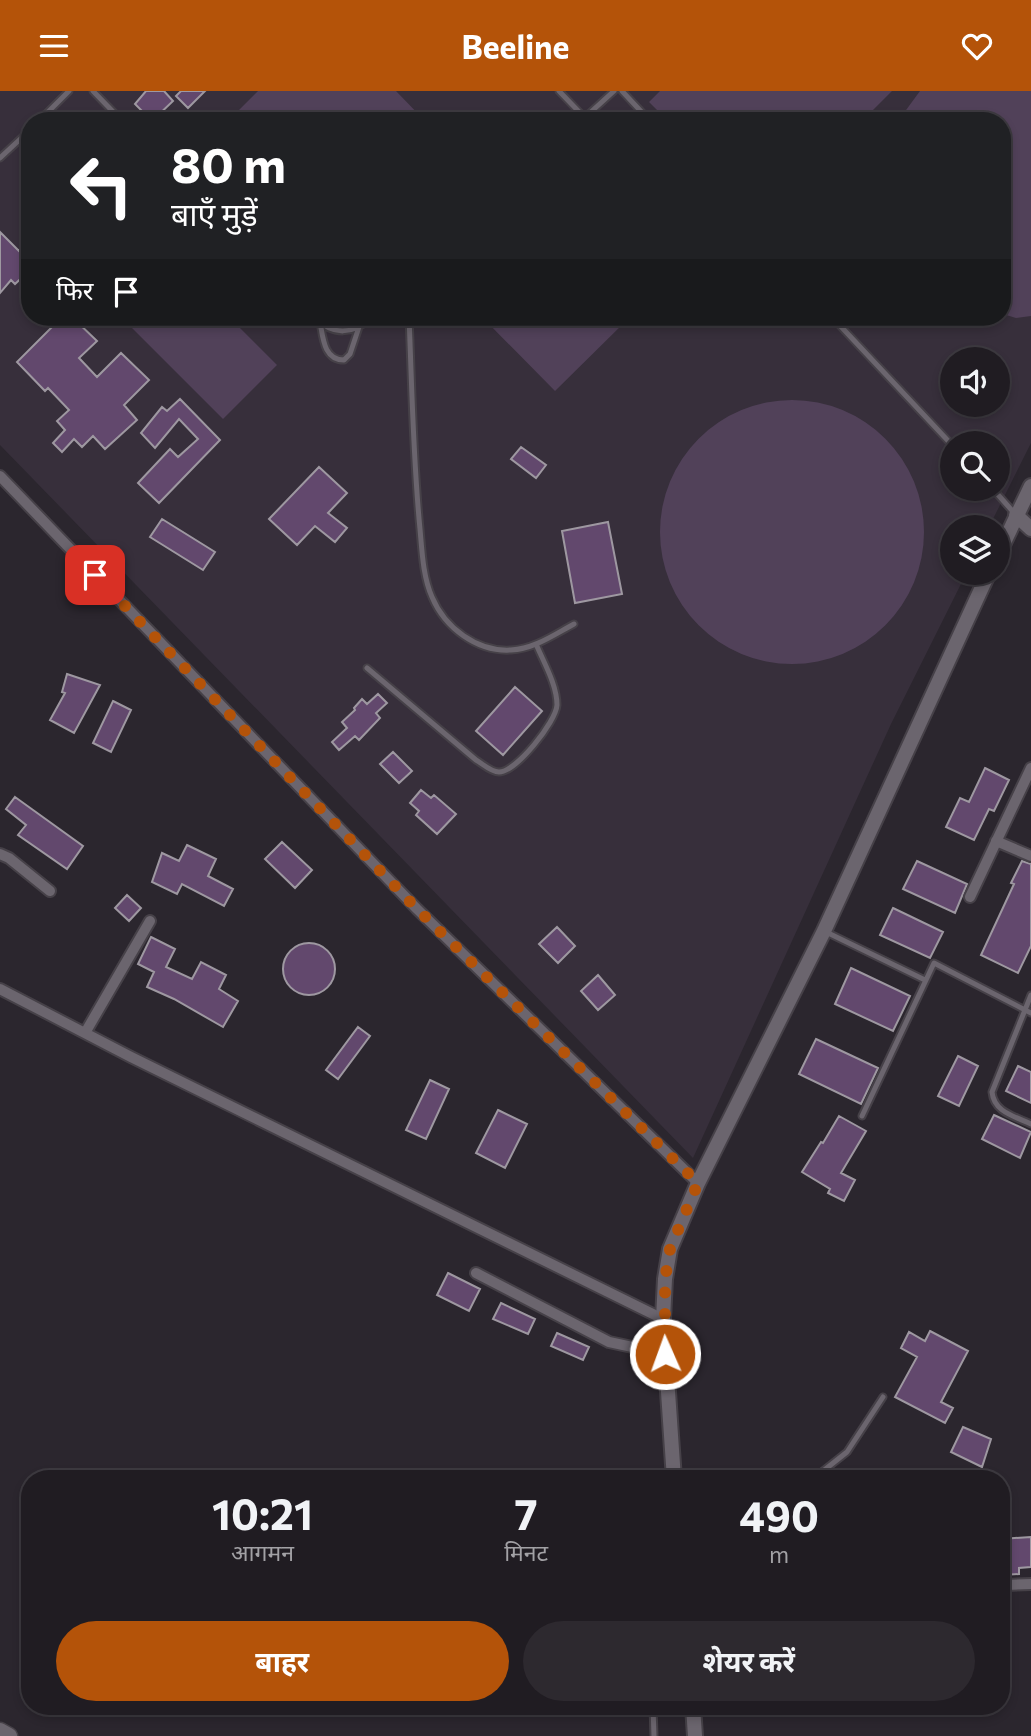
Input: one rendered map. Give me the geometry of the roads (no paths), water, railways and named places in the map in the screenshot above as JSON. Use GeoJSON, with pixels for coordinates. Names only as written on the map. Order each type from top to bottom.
{"type":"FeatureCollection","features":[{"type":"Feature","properties":{"kind":"main road"},"geometry":{"type":"LineString","coordinates":[[0,1731],[9,1736]]}},
{"type":"Feature","properties":{"kind":"street"},"geometry":{"type":"LineString","coordinates":[[0,476],[417,909],[698,1183]]}},
{"type":"Feature","properties":{"kind":"street"},"geometry":{"type":"LineString","coordinates":[[1010,528],[1031,486]]}},
{"type":"Feature","properties":{"kind":"street"},"geometry":{"type":"LineString","coordinates":[[1016,515],[1031,529]]}},
{"type":"Feature","properties":{"kind":"street"},"geometry":{"type":"LineString","coordinates":[[673,1470],[663,1319],[670,1249],[698,1183],[824,930],[983,585]]}},
{"type":"Feature","properties":{"kind":"street"},"geometry":{"type":"LineString","coordinates":[[970,897],[1031,768]]}},
{"type":"Feature","properties":{"kind":"street"},"geometry":{"type":"LineString","coordinates":[[996,841],[1031,856]]}},
{"type":"Feature","properties":{"kind":"street"},"geometry":{"type":"LineString","coordinates":[[0,854],[9,857],[50,891]]}},
{"type":"Feature","properties":{"kind":"street"},"geometry":{"type":"LineString","coordinates":[[85,1033],[150,921]]}},
{"type":"Feature","properties":{"kind":"street"},"geometry":{"type":"LineString","coordinates":[[0,989],[663,1319]]}},
{"type":"Feature","properties":{"kind":"street"},"geometry":{"type":"LineString","coordinates":[[476,1273],[609,1342],[665,1354]]}},
{"type":"Feature","properties":{"kind":"street"},"geometry":{"type":"LineString","coordinates":[[1010,1585],[1031,1584]]}},
{"type":"Feature","properties":{"kind":"street"},"geometry":{"type":"LineString","coordinates":[[694,1715],[695,1736]]}},
{"type":"Feature","properties":{"kind":"lane"},"geometry":{"type":"LineString","coordinates":[[48,112],[69,91]]}},
{"type":"Feature","properties":{"kind":"lane"},"geometry":{"type":"LineString","coordinates":[[93,91],[113,112]]}},
{"type":"Feature","properties":{"kind":"lane"},"geometry":{"type":"LineString","coordinates":[[559,91],[577,112]]}},
{"type":"Feature","properties":{"kind":"lane"},"geometry":{"type":"LineString","coordinates":[[591,112],[614,91]]}},
{"type":"Feature","properties":{"kind":"lane"},"geometry":{"type":"LineString","coordinates":[[622,91],[642,112]]}},
{"type":"Feature","properties":{"kind":"lane"},"geometry":{"type":"LineString","coordinates":[[0,158],[21,138]]}},
{"type":"Feature","properties":{"kind":"lane"},"geometry":{"type":"LineString","coordinates":[[321,326],[325,346],[336,360],[344,360],[350,354],[359,327]]}},
{"type":"Feature","properties":{"kind":"lane"},"geometry":{"type":"LineString","coordinates":[[328,326],[347,332],[359,327]]}},
{"type":"Feature","properties":{"kind":"lane"},"geometry":{"type":"LineString","coordinates":[[409,326],[416,488],[423,561],[431,597],[447,621],[480,646],[513,650],[536,644],[574,624]]}},
{"type":"Feature","properties":{"kind":"lane"},"geometry":{"type":"LineString","coordinates":[[840,326],[940,432]]}},
{"type":"Feature","properties":{"kind":"lane"},"geometry":{"type":"LineString","coordinates":[[1004,501],[1016,515]]}},
{"type":"Feature","properties":{"kind":"lane"},"geometry":{"type":"LineString","coordinates":[[367,668],[476,760],[492,771],[504,771],[512,767],[547,730],[556,714],[554,687],[536,644]]}},
{"type":"Feature","properties":{"kind":"lane"},"geometry":{"type":"LineString","coordinates":[[824,930],[925,980]]}},
{"type":"Feature","properties":{"kind":"lane"},"geometry":{"type":"LineString","coordinates":[[862,1116],[934,963],[1031,1013]]}},
{"type":"Feature","properties":{"kind":"lane"},"geometry":{"type":"LineString","coordinates":[[1031,995],[1023,1009],[992,1092],[997,1108],[1031,1124]]}},
{"type":"Feature","properties":{"kind":"lane"},"geometry":{"type":"LineString","coordinates":[[824,1470],[847,1452],[883,1397]]}},
{"type":"Feature","properties":{"kind":"lane"},"geometry":{"type":"LineString","coordinates":[[653,1715],[654,1736]]}}]}
